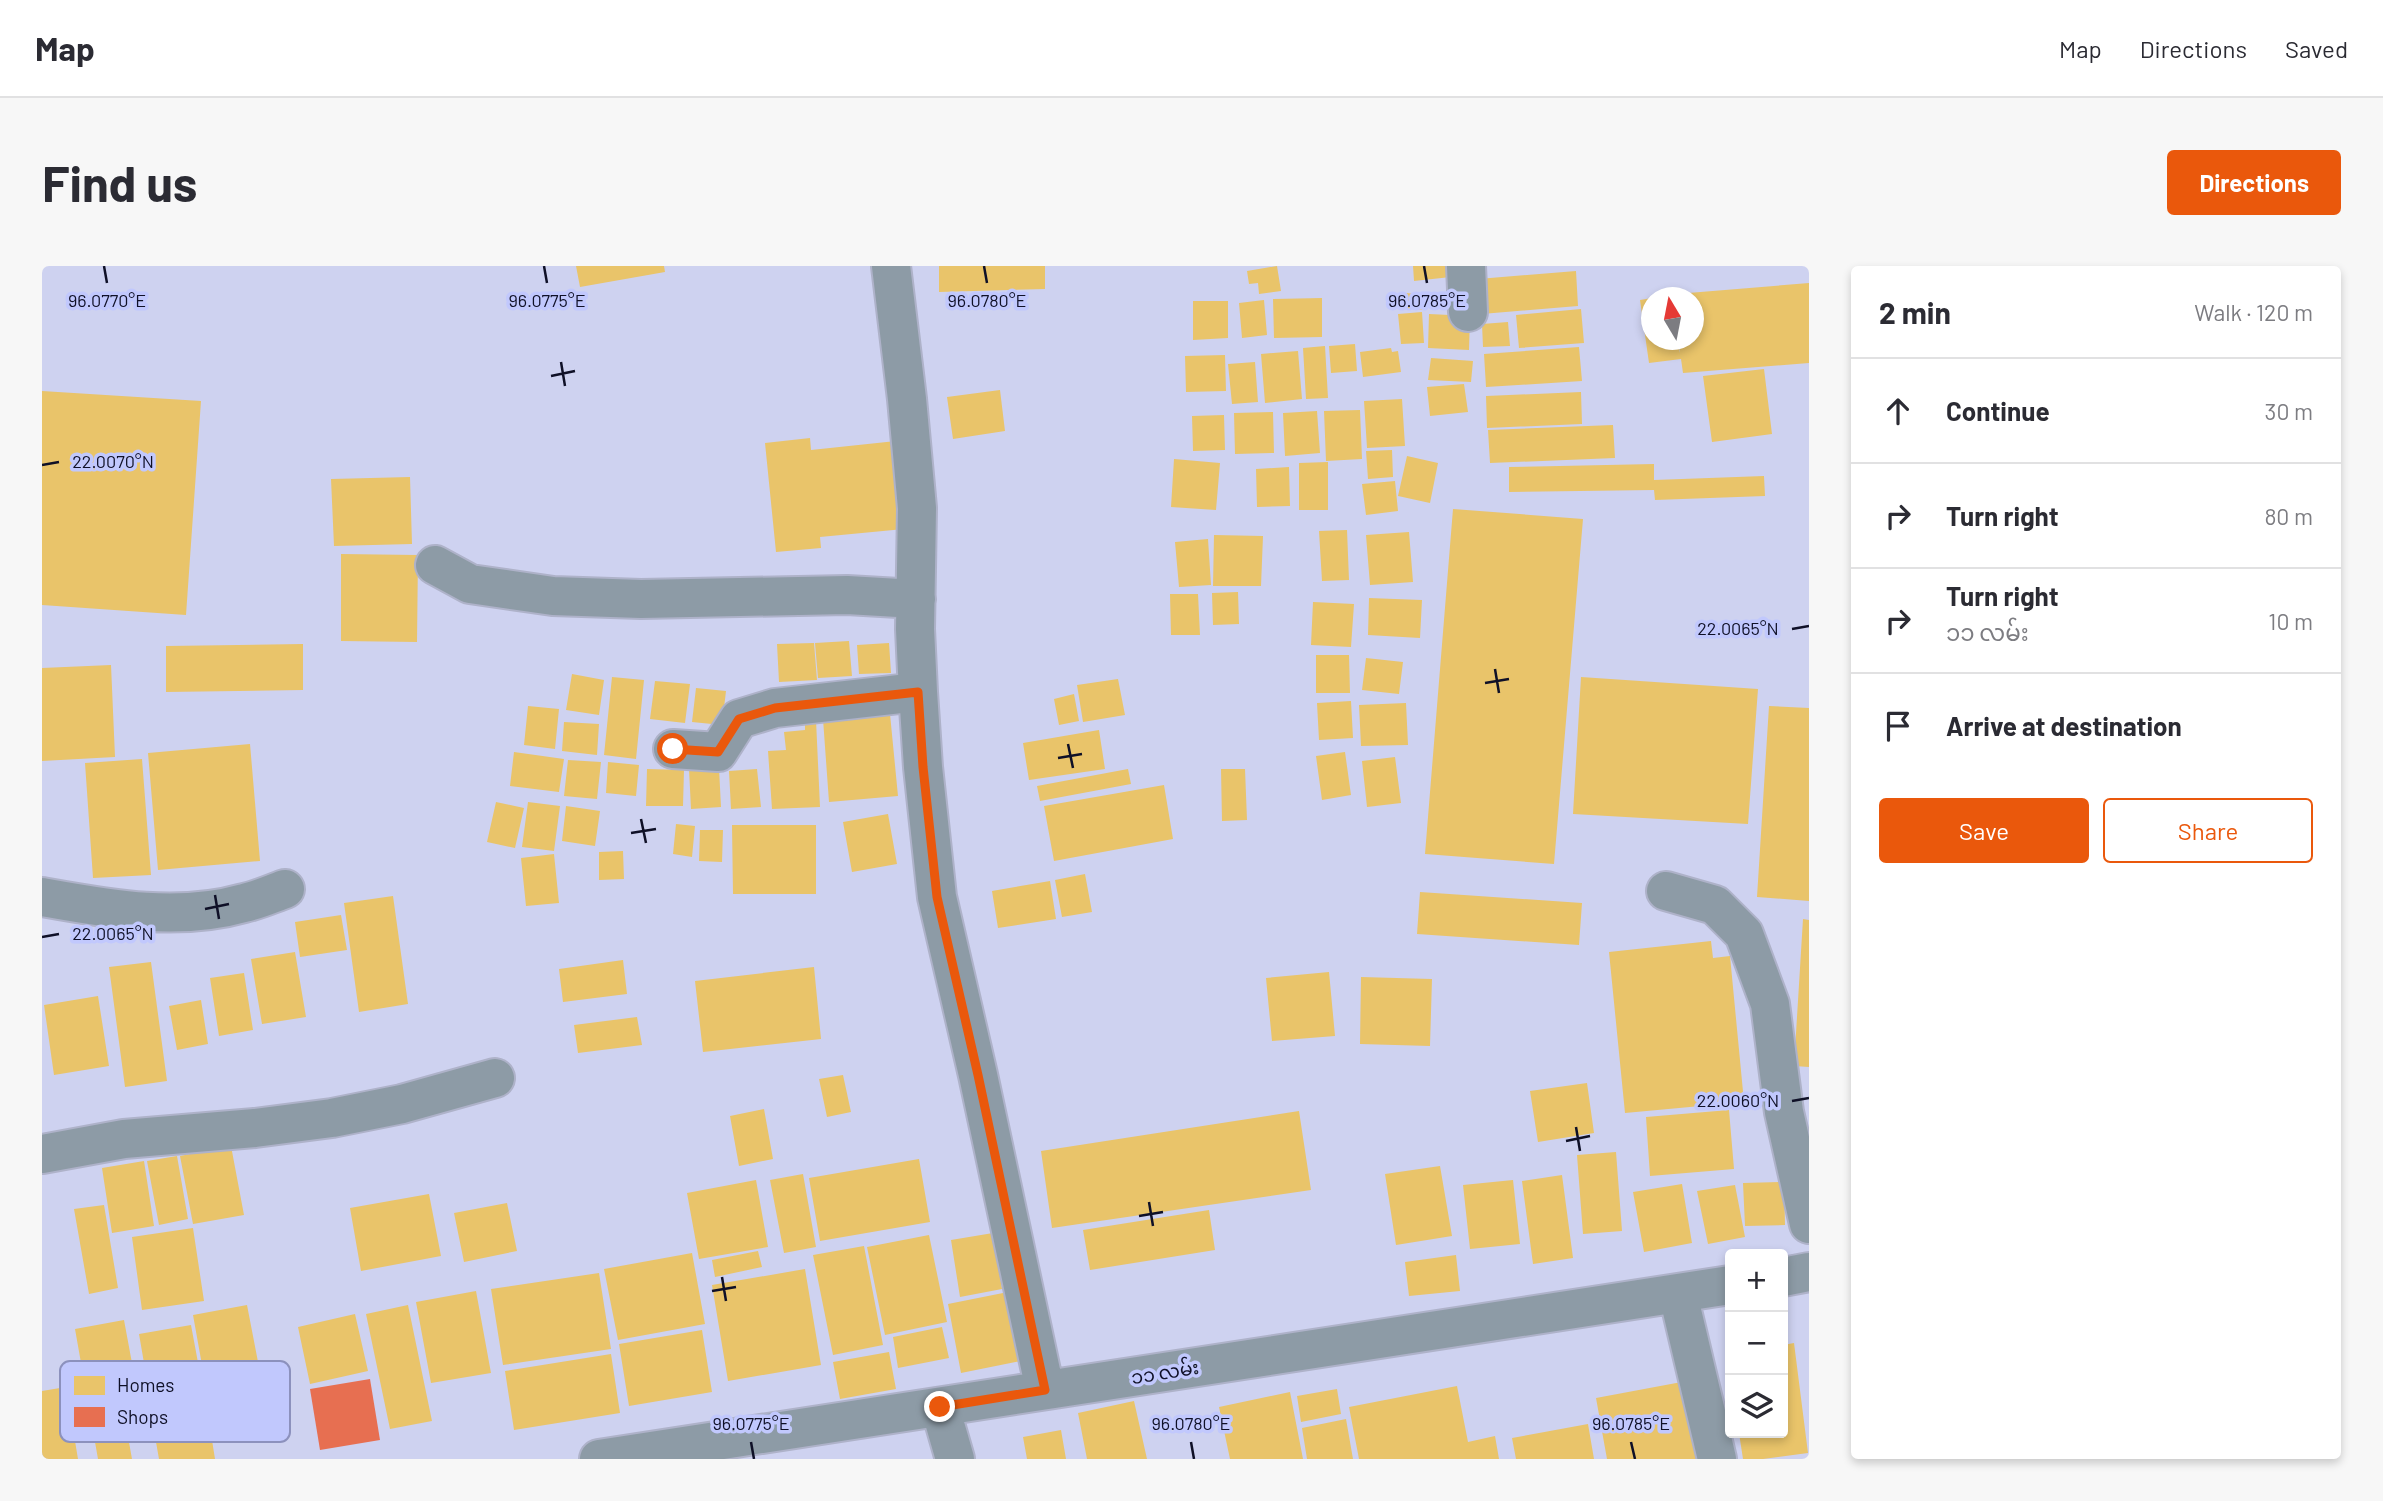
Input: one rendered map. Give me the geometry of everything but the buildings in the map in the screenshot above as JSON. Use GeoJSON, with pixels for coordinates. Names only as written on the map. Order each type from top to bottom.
{"type":"FeatureCollection","features":[{"type":"Feature","properties":{"kind":"street"},"geometry":{"type":"LineString","coordinates":[[891,266],[907,399],[916,508],[918,692],[937,897],[1045,1390]]}},
{"type":"Feature","properties":{"kind":"street"},"geometry":{"type":"LineString","coordinates":[[1466,266],[1468,312]]}},
{"type":"Feature","properties":{"kind":"street"},"geometry":{"type":"LineString","coordinates":[[435,565],[470,584],[553,596],[641,600],[847,595],[916,599]]}},
{"type":"Feature","properties":{"kind":"street"},"geometry":{"type":"LineString","coordinates":[[673,749],[718,752],[739,719],[775,708],[918,692]]}},
{"type":"Feature","properties":{"kind":"street"},"geometry":{"type":"LineString","coordinates":[[42,897],[136,912],[183,913],[243,904],[285,889]]}},
{"type":"Feature","properties":{"kind":"street"},"geometry":{"type":"LineString","coordinates":[[1666,891],[1715,905],[1744,934],[1770,1004],[1784,1112],[1809,1224]]}},
{"type":"Feature","properties":{"kind":"street"},"geometry":{"type":"LineString","coordinates":[[42,1154],[124,1139],[255,1128],[332,1118],[402,1104],[495,1078]]}},
{"type":"Feature","properties":{"kind":"street"},"geometry":{"type":"LineString","coordinates":[[1788,1276],[1809,1272]]}},
{"type":"Feature","properties":{"kind":"street","name":"၁၁ လမ်း"},"geometry":{"type":"LineString","coordinates":[[599,1459],[1725,1286]]}},
{"type":"Feature","properties":{"kind":"street"},"geometry":{"type":"LineString","coordinates":[[1678,1294],[1717,1459]]}},
{"type":"Feature","properties":{"kind":"street"},"geometry":{"type":"LineString","coordinates":[[940,1407],[955,1459]]}},
{"type":"Feature","properties":{"kind":"route"},"geometry":{"type":"LineString","coordinates":[[673,749],[718,752],[739,719],[775,708],[918,692],[937,897],[1045,1390],[940,1407]]}}]}
